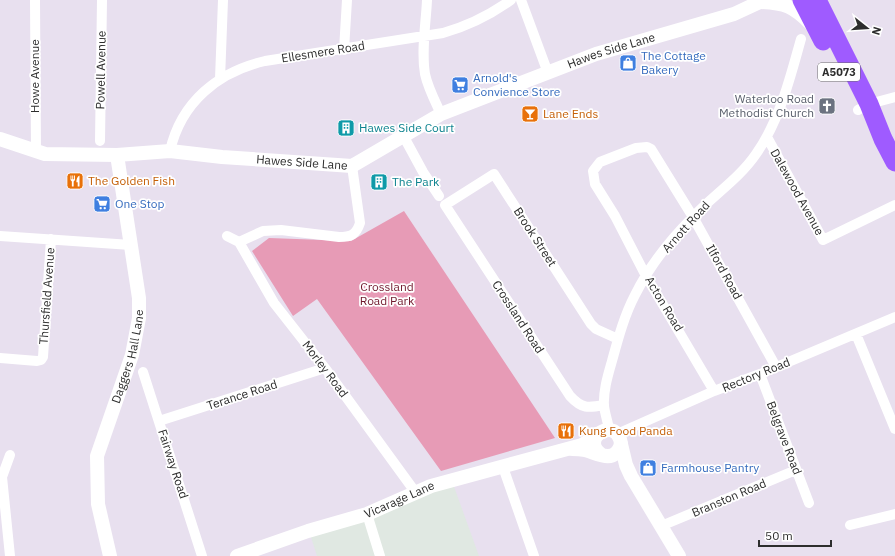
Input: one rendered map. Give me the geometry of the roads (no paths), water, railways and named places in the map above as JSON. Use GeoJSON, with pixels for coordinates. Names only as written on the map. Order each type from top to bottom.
{"type":"FeatureCollection","features":[{"type":"Feature","properties":{"kind":"highway","name":"A5073"},"geometry":{"type":"LineString","coordinates":[[802,0],[809,34],[864,107]]}},
{"type":"Feature","properties":{"kind":"highway"},"geometry":{"type":"LineString","coordinates":[[817,0],[864,107],[895,162]]}},
{"type":"Feature","properties":{"kind":"street","name":"Howe Avenue"},"geometry":{"type":"LineString","coordinates":[[35,0],[36,152]]}},
{"type":"Feature","properties":{"kind":"street","name":"Powell Avenue"},"geometry":{"type":"LineString","coordinates":[[100,141],[102,0]]}},
{"type":"Feature","properties":{"kind":"street"},"geometry":{"type":"LineString","coordinates":[[220,78],[223,0]]}},
{"type":"Feature","properties":{"kind":"street"},"geometry":{"type":"LineString","coordinates":[[344,50],[347,0]]}},
{"type":"Feature","properties":{"kind":"street"},"geometry":{"type":"LineString","coordinates":[[427,0],[424,62],[425,74],[429,88],[441,114]]}},
{"type":"Feature","properties":{"kind":"street","name":"Ellesmere Road"},"geometry":{"type":"LineString","coordinates":[[170,151],[178,124],[186,112],[206,90],[220,78],[234,71],[265,61],[344,50],[444,33],[462,28],[482,19],[511,0]]}},
{"type":"Feature","properties":{"kind":"street"},"geometry":{"type":"LineString","coordinates":[[521,0],[548,73]]}},
{"type":"Feature","properties":{"kind":"street","name":"Hawes Side Lane"},"geometry":{"type":"LineString","coordinates":[[0,139],[45,154],[117,155],[170,151],[222,158],[352,166],[441,114],[596,54],[734,14],[762,1]]}},
{"type":"Feature","properties":{"kind":"street"},"geometry":{"type":"LineString","coordinates":[[762,1],[778,3],[792,8],[809,34]]}},
{"type":"Feature","properties":{"kind":"street","name":"Arnott Road"},"geometry":{"type":"LineString","coordinates":[[616,436],[604,405],[606,387],[618,339],[625,317],[635,295],[646,276],[678,233],[743,170],[756,155],[767,138],[779,113],[809,34]]}},
{"type":"Feature","properties":{"kind":"street"},"geometry":{"type":"LineString","coordinates":[[864,107],[895,98]]}},
{"type":"Feature","properties":{"kind":"street"},"geometry":{"type":"LineString","coordinates":[[404,137],[423,172],[439,196]]}},
{"type":"Feature","properties":{"kind":"street","name":"Dalewood Avenue"},"geometry":{"type":"LineString","coordinates":[[767,138],[823,240],[895,205]]}},
{"type":"Feature","properties":{"kind":"street","name":"Acton Road"},"geometry":{"type":"LineString","coordinates":[[669,177],[651,149],[647,147],[636,148],[600,162],[593,172],[594,179],[646,276],[714,391]]}},
{"type":"Feature","properties":{"kind":"street","name":"Daggers Hall Lane"},"geometry":{"type":"LineString","coordinates":[[110,556],[98,504],[97,456],[132,355],[139,318],[131,245],[117,155]]}},
{"type":"Feature","properties":{"kind":"street"},"geometry":{"type":"LineString","coordinates":[[227,236],[239,242],[263,231],[281,230],[339,237],[346,237],[354,234],[358,230],[360,223],[352,166]]}},
{"type":"Feature","properties":{"kind":"street","name":"Brook Street"},"geometry":{"type":"LineString","coordinates":[[445,205],[494,174],[591,324],[596,329],[618,339]]}},
{"type":"Feature","properties":{"kind":"street","name":"Ilford Road"},"geometry":{"type":"LineString","coordinates":[[669,177],[693,217],[776,367]]}},
{"type":"Feature","properties":{"kind":"street","name":"Crossland Road"},"geometry":{"type":"LineString","coordinates":[[445,205],[555,374],[576,403],[584,407],[593,408],[604,405]]}},
{"type":"Feature","properties":{"kind":"street"},"geometry":{"type":"LineString","coordinates":[[0,236],[131,245]]}},
{"type":"Feature","properties":{"kind":"street","name":"Thursfield Avenue"},"geometry":{"type":"LineString","coordinates":[[0,358],[37,361],[41,360],[43,357],[51,239]]}},
{"type":"Feature","properties":{"kind":"street","name":"Morley Road"},"geometry":{"type":"LineString","coordinates":[[239,242],[274,303],[325,368],[416,492]]}},
{"type":"Feature","properties":{"kind":"street","name":"Rectory Road"},"geometry":{"type":"LineString","coordinates":[[616,436],[714,391],[760,374],[895,317]]}},
{"type":"Feature","properties":{"kind":"street"},"geometry":{"type":"LineString","coordinates":[[856,334],[895,429]]}},
{"type":"Feature","properties":{"kind":"street","name":"Terance Road"},"geometry":{"type":"LineString","coordinates":[[159,421],[325,368]]}},
{"type":"Feature","properties":{"kind":"street","name":"Fairway Road"},"geometry":{"type":"LineString","coordinates":[[143,372],[202,556]]}},
{"type":"Feature","properties":{"kind":"street","name":"Belgrave Road"},"geometry":{"type":"LineString","coordinates":[[760,374],[809,502]]}},
{"type":"Feature","properties":{"kind":"street","name":"Vicarage Lane"},"geometry":{"type":"LineString","coordinates":[[237,556],[308,531],[367,514],[431,486],[582,445],[595,437],[601,431],[616,436],[631,476],[679,556]]}},
{"type":"Feature","properties":{"kind":"street"},"geometry":{"type":"LineString","coordinates":[[604,456],[614,454],[620,448],[616,436]]}},
{"type":"Feature","properties":{"kind":"street","name":"Vicarage Lane"},"geometry":{"type":"LineString","coordinates":[[595,437],[594,446],[598,453],[631,476]]}},
{"type":"Feature","properties":{"kind":"street","name":"Vicarage Lane"},"geometry":{"type":"LineString","coordinates":[[563,449],[582,450],[604,456]]}},
{"type":"Feature","properties":{"kind":"street"},"geometry":{"type":"LineString","coordinates":[[10,455],[2,477],[4,530],[10,556]]}},
{"type":"Feature","properties":{"kind":"street"},"geometry":{"type":"LineString","coordinates":[[503,467],[534,556]]}},
{"type":"Feature","properties":{"kind":"street","name":"Branston Road"},"geometry":{"type":"LineString","coordinates":[[661,526],[796,470]]}},
{"type":"Feature","properties":{"kind":"street"},"geometry":{"type":"LineString","coordinates":[[367,514],[380,556]]}},
{"type":"Feature","properties":{"kind":"street"},"geometry":{"type":"LineString","coordinates":[[850,525],[895,514]]}},
{"type":"Feature","properties":{"kind":"place","name":"The Cottage Bakery"},"geometry":{"type":"Point","coordinates":[628,63]}},
{"type":"Feature","properties":{"kind":"place","name":"Arnold's Convience Store"},"geometry":{"type":"Point","coordinates":[460,85]}},
{"type":"Feature","properties":{"kind":"place","name":"Waterloo Road Methodist Church"},"geometry":{"type":"Point","coordinates":[827,106]}},
{"type":"Feature","properties":{"kind":"place","name":"Lane Ends"},"geometry":{"type":"Point","coordinates":[530,114]}},
{"type":"Feature","properties":{"kind":"place","name":"Hawes Side Court"},"geometry":{"type":"Point","coordinates":[346,128]}},
{"type":"Feature","properties":{"kind":"place","name":"The Golden Fish"},"geometry":{"type":"Point","coordinates":[75,181]}},
{"type":"Feature","properties":{"kind":"place","name":"The Park"},"geometry":{"type":"Point","coordinates":[379,182]}},
{"type":"Feature","properties":{"kind":"place","name":"One Stop"},"geometry":{"type":"Point","coordinates":[102,204]}},
{"type":"Feature","properties":{"kind":"place","name":"Kung Food Panda"},"geometry":{"type":"Point","coordinates":[566,431]}},
{"type":"Feature","properties":{"kind":"place","name":"Farmhouse Pantry"},"geometry":{"type":"Point","coordinates":[648,468]}},
{"type":"Feature","properties":{"kind":"park label","name":"Crossland Road Park"},"geometry":{"type":"Point","coordinates":[387,294]}}]}
